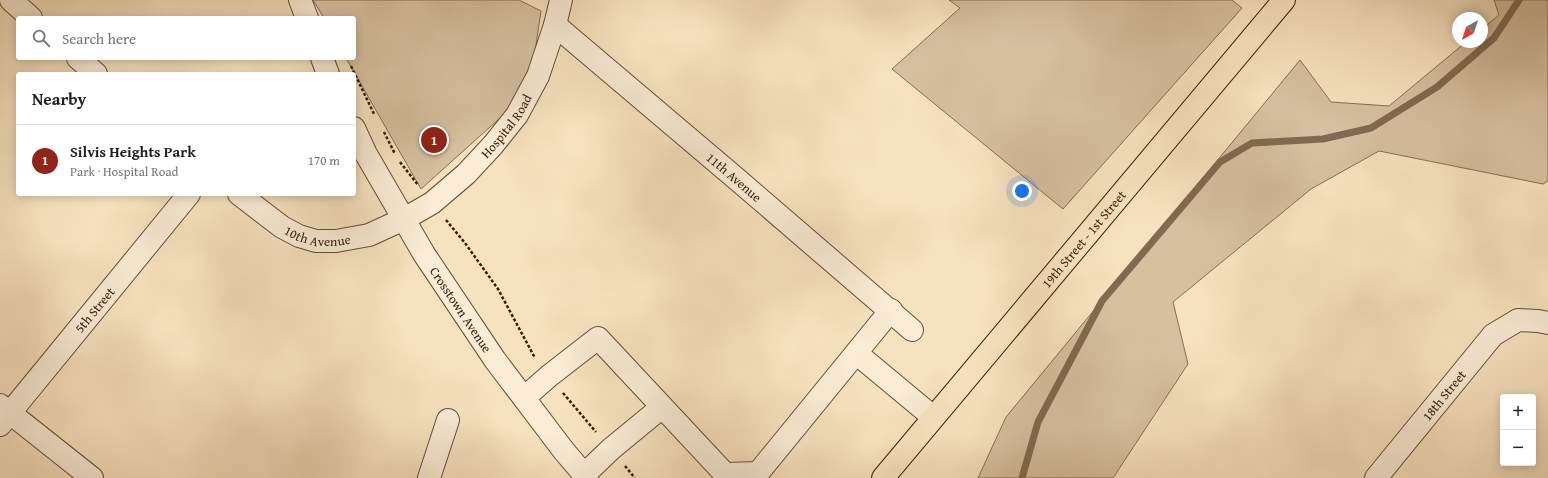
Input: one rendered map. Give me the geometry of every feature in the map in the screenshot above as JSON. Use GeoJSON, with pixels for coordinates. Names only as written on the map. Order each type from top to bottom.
{"type":"FeatureCollection","features":[{"type":"Feature","properties":{"kind":"main road","name":"19th Street - 1st Street"},"geometry":{"type":"LineString","coordinates":[[883,478],[1284,0]]}},
{"type":"Feature","properties":{"kind":"street"},"geometry":{"type":"LineString","coordinates":[[11,0],[30,16]]}},
{"type":"Feature","properties":{"kind":"street"},"geometry":{"type":"LineString","coordinates":[[300,0],[306,16]]}},
{"type":"Feature","properties":{"kind":"street","name":"Hospital Road"},"geometry":{"type":"LineString","coordinates":[[404,219],[432,203],[466,174],[493,145],[517,115],[538,76],[555,25],[561,0]]}},
{"type":"Feature","properties":{"kind":"street","name":"11th Avenue"},"geometry":{"type":"LineString","coordinates":[[555,25],[891,310],[912,330]]}},
{"type":"Feature","properties":{"kind":"street"},"geometry":{"type":"LineString","coordinates":[[80,60],[94,72]]}},
{"type":"Feature","properties":{"kind":"street"},"geometry":{"type":"LineString","coordinates":[[323,60],[327,72]]}},
{"type":"Feature","properties":{"kind":"street","name":"Crosstown Avenue"},"geometry":{"type":"LineString","coordinates":[[356,132],[366,154],[424,254],[495,360],[564,452],[585,476]]}},
{"type":"Feature","properties":{"kind":"street","name":"5th Street"},"geometry":{"type":"LineString","coordinates":[[3,414],[187,196]]}},
{"type":"Feature","properties":{"kind":"street","name":"10th Avenue"},"geometry":{"type":"LineString","coordinates":[[242,196],[282,227],[299,236],[316,241],[336,241],[369,235],[404,219]]}},
{"type":"Feature","properties":{"kind":"street"},"geometry":{"type":"LineString","coordinates":[[524,398],[549,376],[598,338],[725,474],[758,473],[891,310]]}},
{"type":"Feature","properties":{"kind":"street","name":"18th Street"},"geometry":{"type":"LineString","coordinates":[[1376,478],[1493,335],[1518,320],[1548,323]]}},
{"type":"Feature","properties":{"kind":"street"},"geometry":{"type":"LineString","coordinates":[[856,353],[933,417]]}},
{"type":"Feature","properties":{"kind":"street"},"geometry":{"type":"LineString","coordinates":[[585,476],[611,450],[662,407]]}},
{"type":"Feature","properties":{"kind":"street"},"geometry":{"type":"LineString","coordinates":[[3,414],[92,478]]}},
{"type":"Feature","properties":{"kind":"street"},"geometry":{"type":"LineString","coordinates":[[429,478],[448,420]]}},
{"type":"Feature","properties":{"kind":"path"},"geometry":{"type":"LineString","coordinates":[[350,64],[354,72]]}},
{"type":"Feature","properties":{"kind":"path"},"geometry":{"type":"LineString","coordinates":[[356,76],[375,116]]}},
{"type":"Feature","properties":{"kind":"path"},"geometry":{"type":"LineString","coordinates":[[382,129],[396,155]]}},
{"type":"Feature","properties":{"kind":"path"},"geometry":{"type":"LineString","coordinates":[[399,161],[421,189]]}},
{"type":"Feature","properties":{"kind":"shaded area"},"geometry":{"type":"Polygon","coordinates":[[[313,0],[519,0],[541,11],[529,92],[421,189],[356,75],[356,72],[354,72],[347,60],[356,60],[356,16],[323,16],[313,0]]]}},
{"type":"Feature","properties":{"kind":"shaded area"},"geometry":{"type":"Polygon","coordinates":[[[949,0],[1232,0],[1242,8],[1063,209],[892,69],[960,8],[949,0]]]}},
{"type":"Feature","properties":{"kind":"shaded area"},"geometry":{"type":"Polygon","coordinates":[[[1494,0],[1548,0],[1548,181],[1543,184],[1379,151],[1311,189],[1173,302],[1188,364],[1113,478],[978,478],[1006,417],[1300,60],[1331,102],[1389,106],[1459,48],[1488,48],[1488,24],[1499,15],[1494,0]]]}},
{"type":"Feature","properties":{"kind":"waterway"},"geometry":{"type":"LineString","coordinates":[[1022,478],[1038,422],[1102,301],[1220,162],[1252,143],[1323,139],[1371,128],[1437,87],[1494,38],[1519,0]]}},
{"type":"Feature","properties":{"kind":"place","name":"Silvis Heights Park"},"geometry":{"type":"Point","coordinates":[434,140]}}]}
